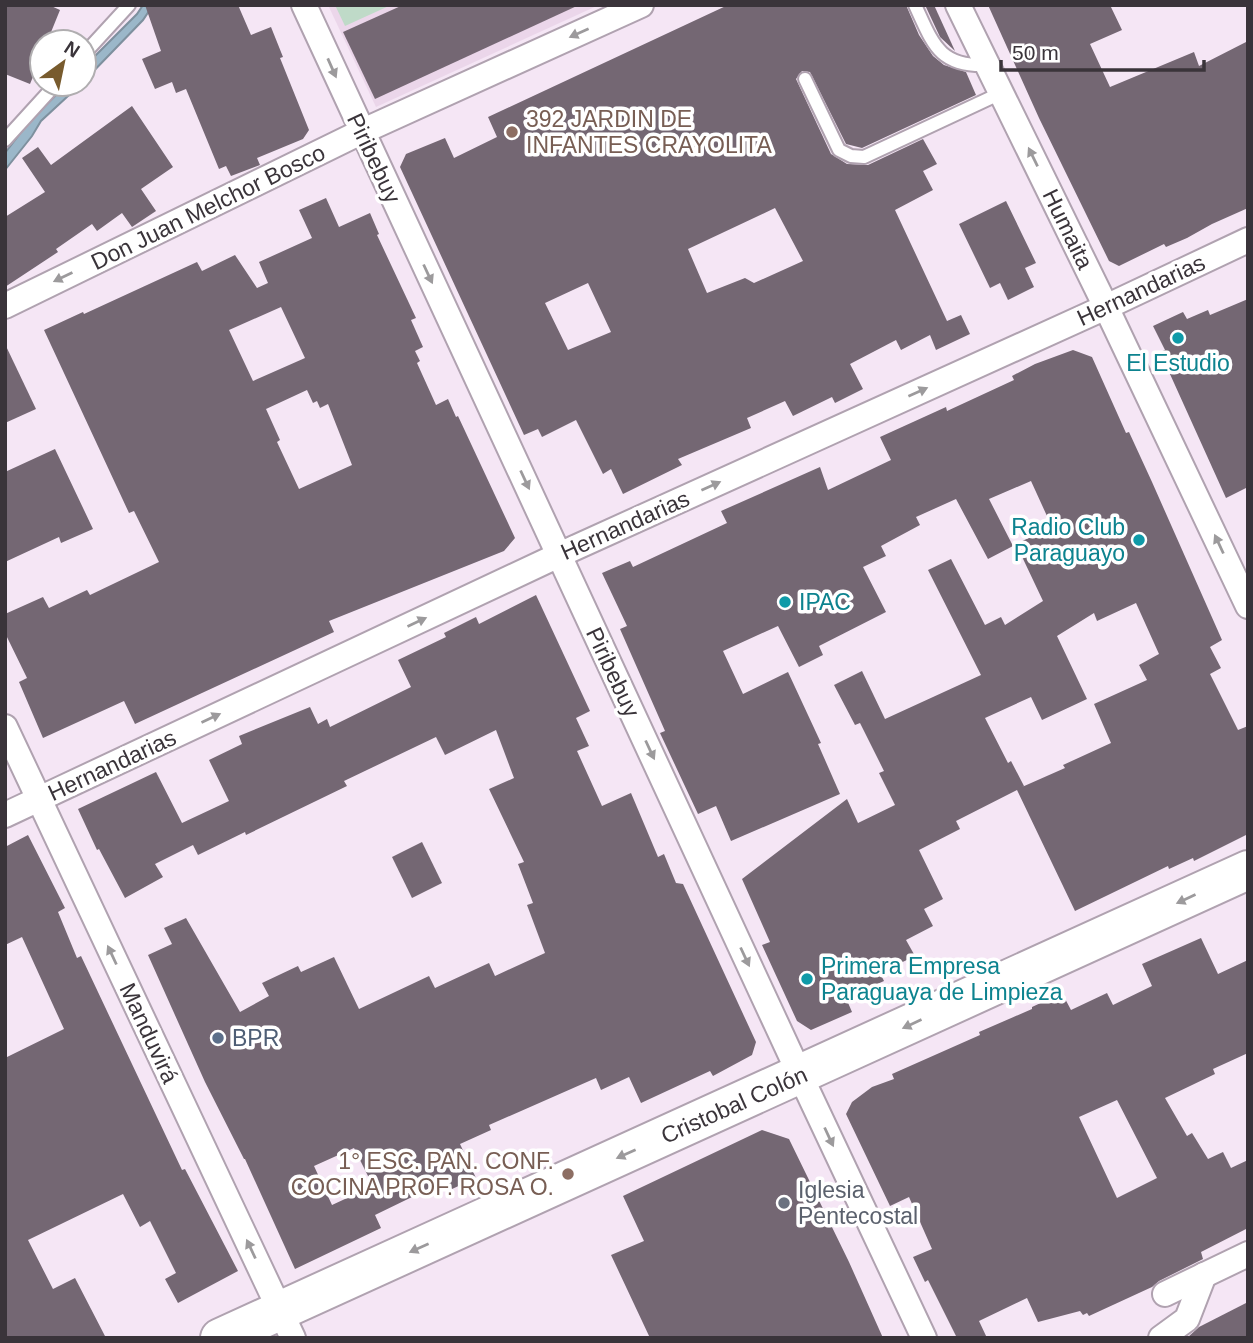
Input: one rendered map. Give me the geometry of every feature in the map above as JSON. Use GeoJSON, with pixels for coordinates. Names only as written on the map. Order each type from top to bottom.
{"type":"FeatureCollection","features":[{"type":"Feature","properties":{"kind":"main road","name":"Cristobal Colón"},"geometry":{"type":"LineString","coordinates":[[220,1338],[287,1324],[800,1075],[1248,870]]}},
{"type":"Feature","properties":{"kind":"street","name":"Piribebuy"},"geometry":{"type":"LineString","coordinates":[[304,5],[800,1075],[925,1338]]}},
{"type":"Feature","properties":{"kind":"street","name":"Don Juan Melchor Bosco"},"geometry":{"type":"LineString","coordinates":[[5,306],[361,132],[641,5]]}},
{"type":"Feature","properties":{"kind":"street","name":"Humaita"},"geometry":{"type":"LineString","coordinates":[[958,5],[1248,606]]}},
{"type":"Feature","properties":{"kind":"street","name":"Hernandarias"},"geometry":{"type":"LineString","coordinates":[[5,815],[559,555],[1248,240]]}},
{"type":"Feature","properties":{"kind":"street","name":"Manduvirá"},"geometry":{"type":"LineString","coordinates":[[5,727],[287,1324]]}},
{"type":"Feature","properties":{"kind":"street"},"geometry":{"type":"LineString","coordinates":[[1165,1294],[1248,1254]]}},
{"type":"Feature","properties":{"kind":"street"},"geometry":{"type":"LineString","coordinates":[[1161,1338],[1187,1319],[1204,1275]]}},
{"type":"Feature","properties":{"kind":"lane"},"geometry":{"type":"LineString","coordinates":[[98,39],[129,5]]}},
{"type":"Feature","properties":{"kind":"lane"},"geometry":{"type":"LineString","coordinates":[[915,5],[941,52],[953,62],[968,66],[987,65]]}},
{"type":"Feature","properties":{"kind":"lane"},"geometry":{"type":"LineString","coordinates":[[804,79],[839,150],[864,158],[1001,93]]}},
{"type":"Feature","properties":{"kind":"lane"},"geometry":{"type":"LineString","coordinates":[[5,140],[43,98]]}},
{"type":"Feature","properties":{"kind":"shaded area"},"geometry":{"type":"Polygon","coordinates":[[[328,5],[599,5],[376,107],[328,5]]]}},
{"type":"Feature","properties":{"kind":"green space"},"geometry":{"type":"Polygon","coordinates":[[[335,5],[391,5],[345,26],[335,5]]]}},
{"type":"Feature","properties":{"kind":"water"},"geometry":{"type":"Polygon","coordinates":[[[143,5],[153,5],[143,20],[98,67],[98,53],[143,5]]]}},
{"type":"Feature","properties":{"kind":"water"},"geometry":{"type":"Polygon","coordinates":[[[53,98],[66,98],[41,121],[5,170],[5,153],[29,122],[53,98]]]}},
{"type":"Feature","properties":{"kind":"building"},"geometry":{"type":"Polygon","coordinates":[[[5,5],[49,5],[60,10],[53,28],[28,28],[28,83],[5,74],[5,5]]]}},
{"type":"Feature","properties":{"kind":"building"},"geometry":{"type":"Polygon","coordinates":[[[145,5],[238,5],[251,35],[271,27],[283,57],[280,58],[309,130],[303,139],[257,158],[260,165],[231,176],[226,166],[219,169],[186,89],[176,93],[172,82],[155,89],[142,59],[161,51],[145,5]]]}},
{"type":"Feature","properties":{"kind":"building"},"geometry":{"type":"Polygon","coordinates":[[[403,5],[579,5],[375,99],[343,32],[403,5]]]}},
{"type":"Feature","properties":{"kind":"building"},"geometry":{"type":"Polygon","coordinates":[[[728,5],[906,5],[919,35],[933,56],[944,65],[966,72],[976,95],[862,148],[846,144],[810,72],[802,71],[796,79],[831,154],[847,164],[868,165],[923,139],[937,164],[923,171],[933,190],[895,210],[947,321],[961,315],[970,334],[936,350],[930,335],[901,350],[896,340],[850,364],[863,389],[835,403],[832,397],[793,416],[785,401],[747,418],[751,428],[678,459],[682,465],[623,494],[611,469],[603,474],[576,420],[542,437],[538,429],[524,435],[400,167],[406,154],[445,138],[454,158],[497,137],[488,117],[728,5]],[[775,208],[688,249],[707,293],[745,278],[754,283],[803,261],[775,208]],[[588,283],[545,303],[568,350],[611,332],[588,283]]]}},
{"type":"Feature","properties":{"kind":"building"},"geometry":{"type":"Polygon","coordinates":[[[925,5],[934,5],[955,51],[940,37],[925,5]]]}},
{"type":"Feature","properties":{"kind":"building"},"geometry":{"type":"Polygon","coordinates":[[[988,5],[1110,5],[1122,30],[1090,44],[1110,87],[1194,52],[1199,66],[1248,41],[1248,208],[1187,238],[1166,247],[1164,244],[1119,266],[1109,261],[1039,118],[988,5]]]}},
{"type":"Feature","properties":{"kind":"building"},"geometry":{"type":"Polygon","coordinates":[[[132,106],[173,167],[141,189],[156,211],[132,227],[122,213],[97,231],[92,224],[56,249],[58,252],[5,287],[5,217],[45,192],[22,158],[38,147],[51,165],[132,106]]]}},
{"type":"Feature","properties":{"kind":"building"},"geometry":{"type":"Polygon","coordinates":[[[326,198],[339,227],[370,213],[379,234],[377,235],[416,318],[411,320],[423,347],[415,351],[420,361],[417,363],[436,405],[448,399],[456,417],[458,416],[515,538],[504,551],[329,621],[334,632],[135,724],[124,701],[43,738],[19,682],[27,678],[5,633],[5,614],[43,597],[49,608],[87,590],[90,595],[159,562],[134,511],[129,513],[44,330],[197,262],[202,271],[235,255],[257,288],[268,283],[259,262],[312,238],[299,210],[326,198]],[[281,307],[229,330],[253,381],[305,358],[281,307]],[[307,390],[266,409],[280,440],[277,442],[299,489],[352,465],[328,404],[320,408],[317,401],[313,403],[307,390]]]}},
{"type":"Feature","properties":{"kind":"building"},"geometry":{"type":"Polygon","coordinates":[[[1006,201],[1036,263],[1025,268],[1034,287],[1008,300],[1000,283],[990,288],[959,224],[1006,201]]]}},
{"type":"Feature","properties":{"kind":"building"},"geometry":{"type":"Polygon","coordinates":[[[1248,299],[1248,487],[1226,498],[1160,352],[1165,350],[1153,326],[1183,312],[1187,319],[1208,310],[1210,315],[1248,299]]]}},
{"type":"Feature","properties":{"kind":"building"},"geometry":{"type":"Polygon","coordinates":[[[5,344],[36,409],[5,423],[5,344]]]}},
{"type":"Feature","properties":{"kind":"building"},"geometry":{"type":"Polygon","coordinates":[[[1073,350],[1092,357],[1126,433],[1129,432],[1152,482],[1222,640],[1210,647],[1221,668],[1210,674],[1238,730],[1248,726],[1248,834],[1194,861],[1193,858],[1169,869],[1168,866],[1075,911],[1017,790],[956,821],[960,829],[919,850],[943,899],[924,909],[933,926],[906,940],[915,956],[880,973],[884,981],[846,998],[852,1012],[811,1030],[797,1021],[762,945],[770,942],[742,879],[847,799],[858,823],[895,805],[879,773],[884,771],[860,723],[855,725],[834,685],[862,671],[885,719],[981,675],[928,570],[951,559],[985,625],[1001,617],[1005,625],[1043,601],[1016,544],[1052,527],[1031,481],[989,499],[1013,546],[988,559],[956,499],[916,517],[920,525],[881,546],[886,556],[863,567],[886,612],[819,646],[823,655],[799,667],[778,626],[723,651],[743,694],[788,672],[821,743],[818,744],[840,794],[731,841],[716,806],[698,814],[660,733],[665,731],[620,629],[627,626],[602,573],[630,561],[633,567],[727,523],[721,511],[820,467],[828,490],[891,460],[880,437],[946,407],[947,411],[1014,380],[1012,376],[1073,350]],[[1136,603],[1097,621],[1094,613],[1057,636],[1087,699],[1042,720],[1031,697],[985,718],[1008,763],[1011,761],[1024,786],[1022,787],[1111,743],[1094,704],[1147,680],[1139,665],[1159,654],[1136,603]]]}},
{"type":"Feature","properties":{"kind":"building"},"geometry":{"type":"Polygon","coordinates":[[[55,449],[93,529],[61,543],[59,537],[5,562],[5,472],[55,449]]]}},
{"type":"Feature","properties":{"kind":"building"},"geometry":{"type":"Polygon","coordinates":[[[536,595],[590,711],[576,718],[589,746],[577,751],[602,806],[631,793],[658,857],[664,854],[676,883],[683,884],[756,1042],[752,1055],[713,1076],[710,1071],[641,1103],[629,1077],[601,1090],[596,1078],[489,1125],[491,1130],[460,1144],[476,1178],[452,1189],[447,1180],[375,1215],[381,1228],[295,1269],[245,1159],[205,1082],[148,955],[172,944],[164,928],[186,918],[240,1012],[269,996],[262,983],[298,966],[301,972],[334,957],[359,1009],[429,976],[435,988],[489,963],[495,976],[545,953],[527,905],[533,903],[518,864],[524,862],[489,789],[514,778],[496,730],[445,755],[436,737],[344,781],[347,786],[246,835],[245,832],[198,855],[193,845],[155,864],[163,877],[125,898],[99,849],[97,850],[78,809],[156,772],[182,823],[229,801],[209,760],[242,744],[239,736],[310,707],[318,724],[327,719],[330,727],[411,687],[398,660],[446,637],[444,633],[476,617],[479,624],[536,595]],[[354,1148],[314,1166],[332,1205],[373,1186],[354,1148]]]}},
{"type":"Feature","properties":{"kind":"building"},"geometry":{"type":"Polygon","coordinates":[[[28,835],[65,908],[58,912],[77,958],[81,956],[182,1170],[185,1169],[238,1271],[178,1303],[165,1279],[176,1273],[150,1221],[140,1227],[123,1194],[28,1240],[53,1289],[75,1278],[106,1338],[5,1338],[5,1058],[64,1029],[22,937],[5,945],[5,847],[28,835]]]}},
{"type":"Feature","properties":{"kind":"building"},"geometry":{"type":"Polygon","coordinates":[[[422,842],[442,883],[412,898],[392,857],[422,842]]]}},
{"type":"Feature","properties":{"kind":"building"},"geometry":{"type":"Polygon","coordinates":[[[1201,938],[1218,974],[1248,960],[1248,1053],[1213,1069],[1215,1074],[1165,1098],[1187,1136],[1192,1133],[1208,1159],[1223,1152],[1231,1168],[1248,1160],[1248,1228],[1201,1252],[1203,1259],[1152,1287],[1089,1316],[1080,1311],[1038,1322],[1027,1298],[979,1321],[987,1338],[957,1338],[928,1280],[925,1282],[913,1257],[932,1249],[909,1197],[890,1206],[846,1114],[852,1102],[872,1087],[894,1079],[892,1074],[980,1035],[979,1032],[1062,993],[1071,1010],[1107,993],[1113,1005],[1152,986],[1142,964],[1201,938]],[[1117,1100],[1079,1117],[1117,1198],[1157,1178],[1117,1100]]]}},
{"type":"Feature","properties":{"kind":"building"},"geometry":{"type":"Polygon","coordinates":[[[762,1130],[789,1139],[883,1338],[650,1338],[611,1255],[644,1241],[623,1196],[762,1130]]]}},
{"type":"Feature","properties":{"kind":"building"},"geometry":{"type":"Polygon","coordinates":[[[1248,1302],[1248,1338],[1187,1338],[1199,1327],[1248,1302]]]}},
{"type":"Feature","properties":{"kind":"place","name":"392 JARDIN DE INFANTES CRAYOLITA"},"geometry":{"type":"Point","coordinates":[512,132]}},
{"type":"Feature","properties":{"kind":"place","name":"El Estudio"},"geometry":{"type":"Point","coordinates":[1178,338]}},
{"type":"Feature","properties":{"kind":"place","name":"Radio Club Paraguayo"},"geometry":{"type":"Point","coordinates":[1139,540]}},
{"type":"Feature","properties":{"kind":"place","name":"IPAC"},"geometry":{"type":"Point","coordinates":[785,602]}},
{"type":"Feature","properties":{"kind":"place","name":"Primera Empresa Paraguaya de Limpieza"},"geometry":{"type":"Point","coordinates":[807,979]}},
{"type":"Feature","properties":{"kind":"place","name":"BPR"},"geometry":{"type":"Point","coordinates":[218,1038]}},
{"type":"Feature","properties":{"kind":"place","name":"1° ESC. PAN. CONF. COCINA PROF. ROSA O."},"geometry":{"type":"Point","coordinates":[568,1174]}},
{"type":"Feature","properties":{"kind":"place","name":"Iglesia Pentecostal"},"geometry":{"type":"Point","coordinates":[784,1203]}}]}
